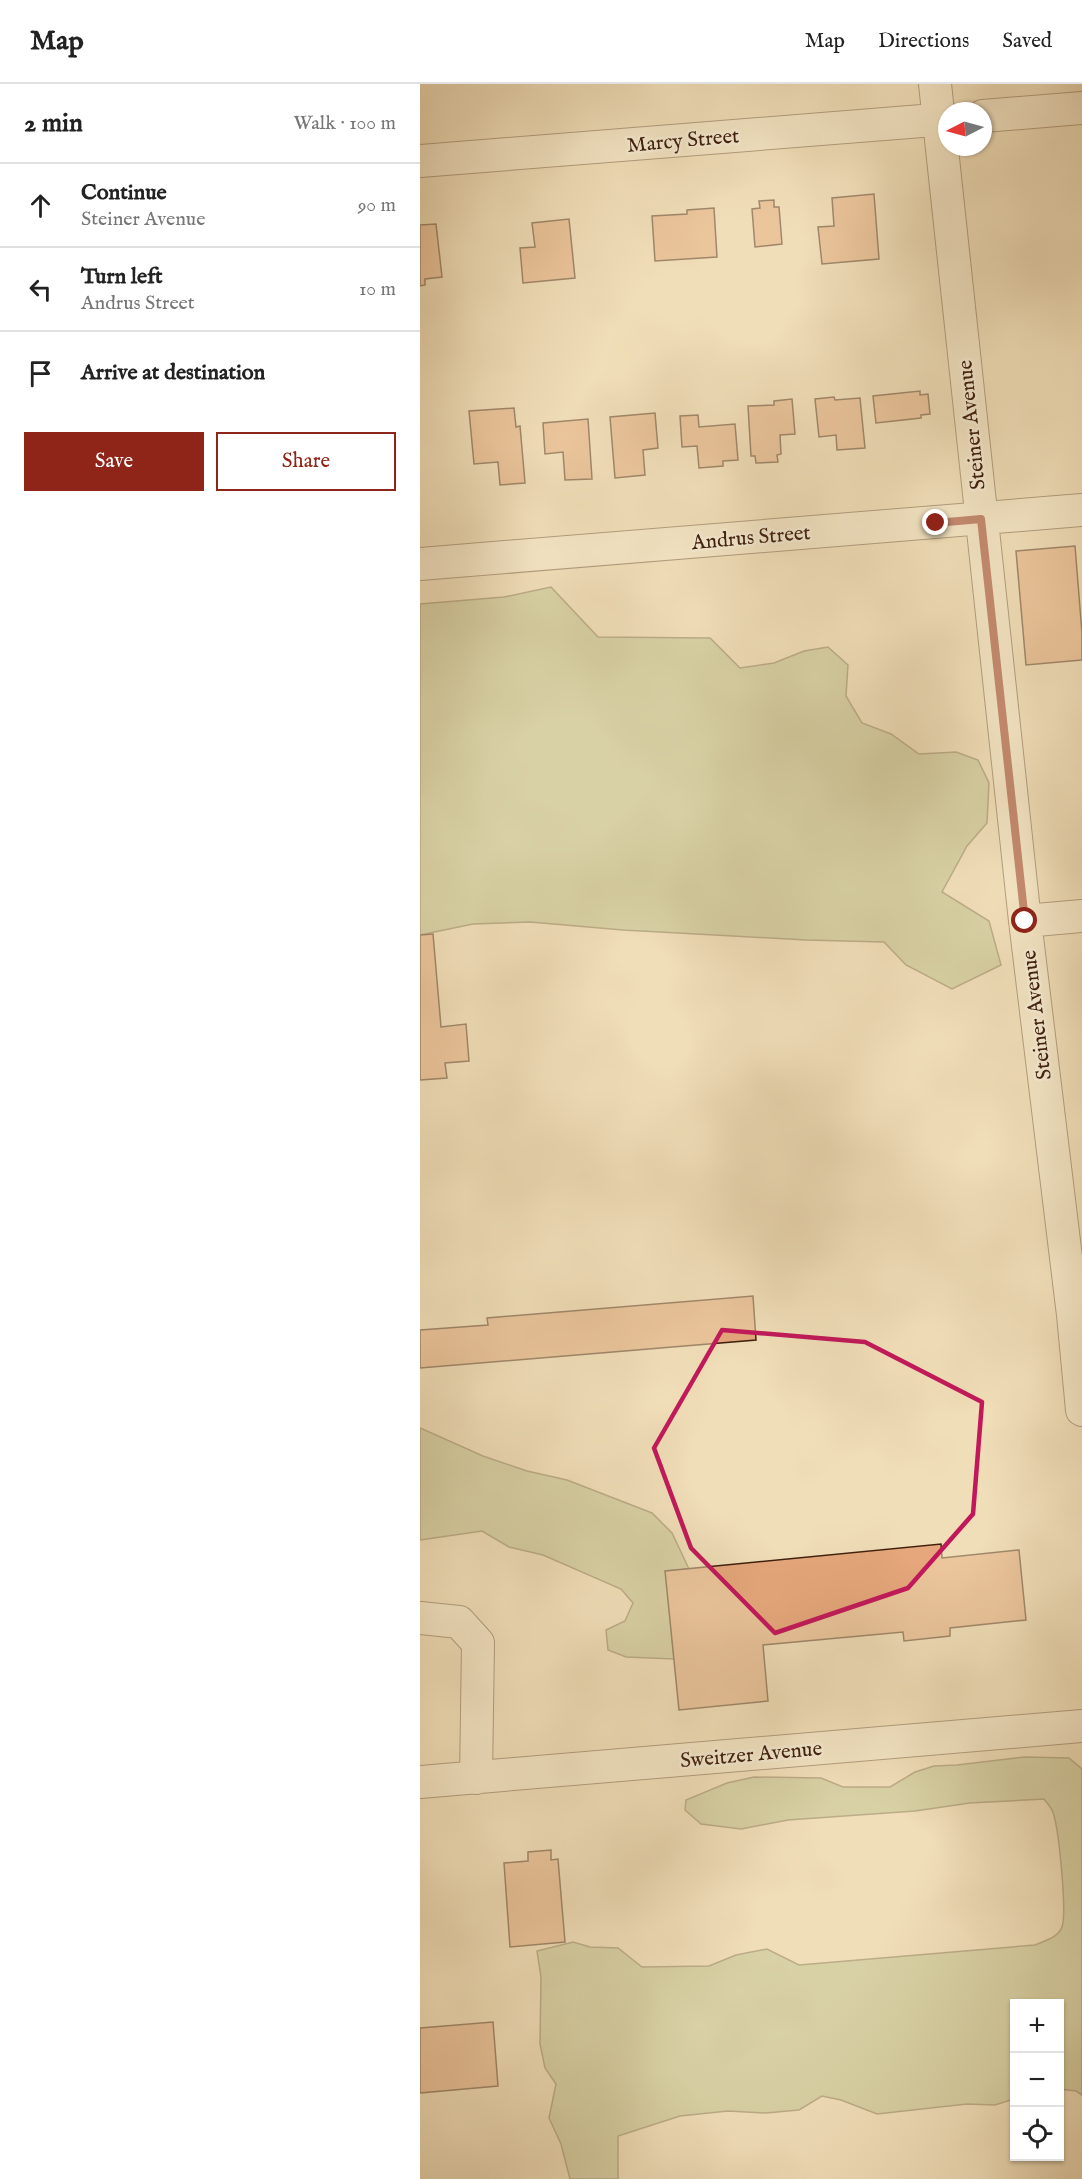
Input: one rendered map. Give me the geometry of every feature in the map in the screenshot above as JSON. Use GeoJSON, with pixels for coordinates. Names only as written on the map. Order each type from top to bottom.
{"type":"FeatureCollection","features":[{"type":"Feature","properties":{"kind":"street","name":"Steiner Avenue"},"geometry":{"type":"LineString","coordinates":[[936,84],[940,102]]}},
{"type":"Feature","properties":{"kind":"street"},"geometry":{"type":"LineString","coordinates":[[992,115],[1082,108]]}},
{"type":"Feature","properties":{"kind":"street","name":"Marcy Street"},"geometry":{"type":"LineString","coordinates":[[420,161],[938,119]]}},
{"type":"Feature","properties":{"kind":"street","name":"Steiner Avenue"},"geometry":{"type":"LineString","coordinates":[[947,156],[981,519],[1025,921],[1077,1315],[1082,1410]]}},
{"type":"Feature","properties":{"kind":"street","name":"Andrus Street"},"geometry":{"type":"LineString","coordinates":[[420,564],[1082,510]]}},
{"type":"Feature","properties":{"kind":"street"},"geometry":{"type":"LineString","coordinates":[[1025,921],[1082,916]]}},
{"type":"Feature","properties":{"kind":"street"},"geometry":{"type":"LineString","coordinates":[[420,1618],[459,1622],[477,1643],[476,1778]]}},
{"type":"Feature","properties":{"kind":"street","name":"Sweitzer Avenue"},"geometry":{"type":"LineString","coordinates":[[420,1782],[1082,1726]]}},
{"type":"Feature","properties":{"kind":"highlighted area"},"geometry":{"type":"Polygon","coordinates":[[[722,1330],[865,1342],[982,1402],[973,1514],[908,1588],[775,1633],[691,1548],[654,1448],[722,1330]]]}},
{"type":"Feature","properties":{"kind":"green space"},"geometry":{"type":"Polygon","coordinates":[[[551,587],[598,637],[710,638],[740,668],[774,663],[804,651],[828,647],[848,665],[846,696],[862,723],[891,734],[919,754],[956,752],[978,760],[989,783],[987,823],[967,846],[942,892],[989,921],[1001,965],[952,989],[906,965],[884,942],[623,930],[530,922],[473,924],[420,935],[420,604],[504,597],[551,587]]]}},
{"type":"Feature","properties":{"kind":"green space"},"geometry":{"type":"Polygon","coordinates":[[[420,1428],[483,1456],[527,1471],[567,1480],[652,1513],[672,1533],[689,1569],[666,1571],[674,1659],[626,1657],[608,1650],[606,1630],[625,1621],[633,1603],[621,1589],[543,1555],[509,1547],[482,1531],[420,1540],[420,1428]]]}},
{"type":"Feature","properties":{"kind":"green space"},"geometry":{"type":"Polygon","coordinates":[[[1025,1757],[1069,1758],[1082,1769],[1082,2095],[1076,2091],[1064,2090],[1064,1999],[1010,1999],[1010,2100],[995,2105],[967,2104],[877,2114],[841,2100],[822,2096],[799,2110],[766,2113],[728,2111],[680,2116],[618,2136],[618,2179],[570,2179],[561,2144],[549,2118],[556,2084],[545,2068],[540,2044],[541,1977],[537,1951],[573,1942],[590,1947],[618,1948],[642,1967],[709,1966],[736,1955],[767,1949],[799,1965],[1035,1945],[1060,1931],[1063,1919],[1063,1888],[1060,1850],[1055,1819],[1044,1799],[970,1803],[915,1811],[788,1820],[741,1829],[701,1824],[685,1810],[686,1800],[727,1783],[754,1777],[821,1778],[843,1787],[890,1787],[915,1772],[934,1766],[1025,1757]]]}},
{"type":"Feature","properties":{"kind":"building"},"geometry":{"type":"Polygon","coordinates":[[[874,194],[879,259],[822,264],[818,227],[834,226],[832,198],[874,194]]]}},
{"type":"Feature","properties":{"kind":"building"},"geometry":{"type":"Polygon","coordinates":[[[774,200],[774,207],[779,207],[782,244],[755,247],[752,209],[760,208],[759,201],[774,200]]]}},
{"type":"Feature","properties":{"kind":"building"},"geometry":{"type":"Polygon","coordinates":[[[714,208],[717,257],[655,261],[652,216],[687,214],[687,210],[714,208]]]}},
{"type":"Feature","properties":{"kind":"building"},"geometry":{"type":"Polygon","coordinates":[[[569,219],[575,278],[523,283],[520,248],[535,247],[532,223],[569,219]]]}},
{"type":"Feature","properties":{"kind":"building"},"geometry":{"type":"Polygon","coordinates":[[[436,224],[442,277],[425,279],[425,285],[420,286],[420,225],[436,224]]]}},
{"type":"Feature","properties":{"kind":"building"},"geometry":{"type":"Polygon","coordinates":[[[920,391],[920,395],[928,394],[930,414],[921,415],[921,418],[876,423],[873,396],[920,391]]]}},
{"type":"Feature","properties":{"kind":"building"},"geometry":{"type":"Polygon","coordinates":[[[834,397],[835,400],[860,398],[865,448],[837,450],[836,435],[819,437],[815,399],[834,397]]]}},
{"type":"Feature","properties":{"kind":"building"},"geometry":{"type":"Polygon","coordinates":[[[792,399],[795,434],[780,435],[781,454],[777,455],[778,462],[756,463],[755,456],[751,456],[748,406],[774,405],[774,401],[792,399]]]}},
{"type":"Feature","properties":{"kind":"building"},"geometry":{"type":"Polygon","coordinates":[[[514,408],[516,427],[520,426],[525,483],[500,485],[498,462],[474,464],[469,411],[514,408]]]}},
{"type":"Feature","properties":{"kind":"building"},"geometry":{"type":"Polygon","coordinates":[[[655,413],[658,448],[643,450],[645,475],[615,478],[610,417],[655,413]]]}},
{"type":"Feature","properties":{"kind":"building"},"geometry":{"type":"Polygon","coordinates":[[[698,415],[699,427],[735,424],[738,460],[723,461],[723,466],[699,468],[697,446],[682,447],[680,416],[698,415]]]}},
{"type":"Feature","properties":{"kind":"building"},"geometry":{"type":"Polygon","coordinates":[[[588,419],[592,479],[565,480],[563,452],[545,454],[543,423],[588,419]]]}},
{"type":"Feature","properties":{"kind":"building"},"geometry":{"type":"Polygon","coordinates":[[[1075,546],[1082,660],[1026,665],[1016,551],[1075,546]]]}},
{"type":"Feature","properties":{"kind":"building"},"geometry":{"type":"Polygon","coordinates":[[[433,934],[441,1027],[466,1024],[469,1061],[445,1063],[447,1078],[420,1080],[420,935],[433,934]]]}},
{"type":"Feature","properties":{"kind":"building"},"geometry":{"type":"Polygon","coordinates":[[[753,1296],[756,1340],[420,1368],[420,1330],[488,1325],[487,1318],[753,1296]]]}},
{"type":"Feature","properties":{"kind":"building"},"geometry":{"type":"Polygon","coordinates":[[[941,1544],[942,1558],[1019,1550],[1026,1620],[950,1628],[950,1636],[904,1641],[903,1632],[763,1645],[768,1701],[679,1710],[665,1571],[941,1544]]]}},
{"type":"Feature","properties":{"kind":"building"},"geometry":{"type":"Polygon","coordinates":[[[551,1850],[551,1860],[558,1859],[565,1942],[510,1947],[504,1863],[528,1861],[528,1852],[551,1850]]]}},
{"type":"Feature","properties":{"kind":"building"},"geometry":{"type":"Polygon","coordinates":[[[493,2022],[498,2086],[420,2093],[420,2028],[493,2022]]]}},
{"type":"Feature","properties":{"kind":"route"},"geometry":{"type":"LineString","coordinates":[[936,523],[981,519],[1025,921]]}}]}
